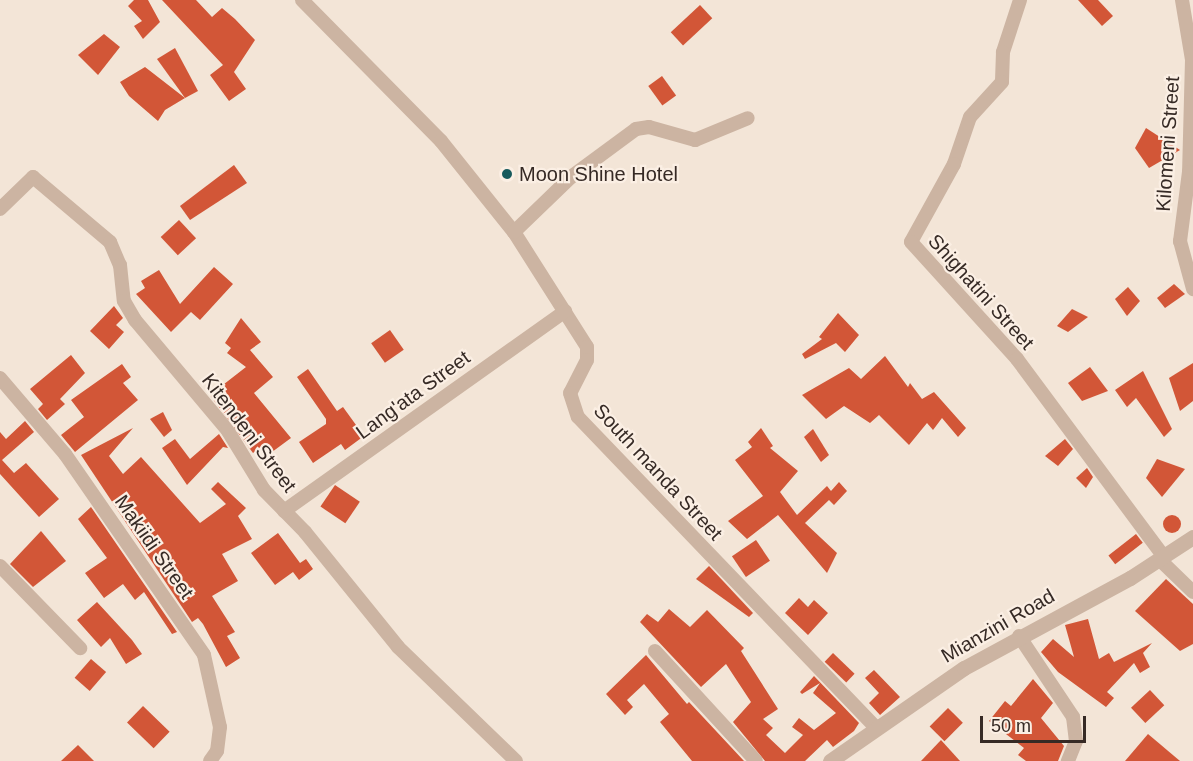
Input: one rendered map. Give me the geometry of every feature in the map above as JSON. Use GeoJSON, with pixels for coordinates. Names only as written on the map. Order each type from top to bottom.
{"type":"FeatureCollection","features":[{"type":"Feature","properties":{"kind":"street","name":"South manda Street"},"geometry":{"type":"LineString","coordinates":[[302,0],[441,141],[514,232],[565,311],[588,353],[570,393],[578,417],[875,727]]}},
{"type":"Feature","properties":{"kind":"street","name":"Shighatini Street"},"geometry":{"type":"LineString","coordinates":[[1020,0],[1003,52],[1002,82],[970,117],[954,164],[910,242],[1017,359],[1162,558]]}},
{"type":"Feature","properties":{"kind":"street","name":"Kilomeni Street"},"geometry":{"type":"LineString","coordinates":[[1182,0],[1192,60],[1188,172],[1180,241],[1193,289]]}},
{"type":"Feature","properties":{"kind":"street"},"geometry":{"type":"LineString","coordinates":[[514,232],[572,177],[636,129],[650,127],[695,140],[748,118]]}},
{"type":"Feature","properties":{"kind":"street","name":"Kitendeni Street"},"geometry":{"type":"LineString","coordinates":[[0,208],[33,177],[110,242],[120,265],[124,301],[135,320],[228,431],[264,490],[398,647],[516,761]]}},
{"type":"Feature","properties":{"kind":"street","name":"Lang'ata Street"},"geometry":{"type":"LineString","coordinates":[[284,511],[565,311]]}},
{"type":"Feature","properties":{"kind":"street","name":"Makiidi Street"},"geometry":{"type":"LineString","coordinates":[[0,378],[65,454],[204,655],[220,727],[217,752],[210,761]]}},
{"type":"Feature","properties":{"kind":"street","name":"Mianzini Road"},"geometry":{"type":"LineString","coordinates":[[830,761],[875,727],[1019,636],[1162,558],[1193,537]]}},
{"type":"Feature","properties":{"kind":"street"},"geometry":{"type":"LineString","coordinates":[[1162,558],[1193,592]]}},
{"type":"Feature","properties":{"kind":"street"},"geometry":{"type":"LineString","coordinates":[[0,566],[80,648]]}},
{"type":"Feature","properties":{"kind":"street"},"geometry":{"type":"LineString","coordinates":[[1019,636],[1073,717],[1076,741],[1068,761]]}},
{"type":"Feature","properties":{"kind":"street"},"geometry":{"type":"LineString","coordinates":[[655,651],[756,761]]}},
{"type":"Feature","properties":{"kind":"building"},"geometry":{"type":"Polygon","coordinates":[[[134,0],[148,0],[160,22],[143,39],[134,26],[142,21],[128,6],[134,0]]]}},
{"type":"Feature","properties":{"kind":"building"},"geometry":{"type":"Polygon","coordinates":[[[162,0],[196,0],[212,17],[222,8],[255,40],[234,72],[246,89],[229,101],[210,75],[223,65],[162,0]]]}},
{"type":"Feature","properties":{"kind":"building"},"geometry":{"type":"Polygon","coordinates":[[[1078,0],[1098,0],[1113,16],[1102,26],[1078,0]]]}},
{"type":"Feature","properties":{"kind":"building"},"geometry":{"type":"Polygon","coordinates":[[[700,5],[712,18],[683,45],[671,32],[700,5]]]}},
{"type":"Feature","properties":{"kind":"building"},"geometry":{"type":"Polygon","coordinates":[[[104,34],[120,47],[98,75],[78,55],[104,34]]]}},
{"type":"Feature","properties":{"kind":"building"},"geometry":{"type":"Polygon","coordinates":[[[175,48],[198,91],[185,98],[157,59],[175,48]]]}},
{"type":"Feature","properties":{"kind":"building"},"geometry":{"type":"Polygon","coordinates":[[[145,67],[185,98],[165,110],[158,121],[129,96],[120,82],[145,67]]]}},
{"type":"Feature","properties":{"kind":"building"},"geometry":{"type":"Polygon","coordinates":[[[662,76],[676,95],[662,105],[648,86],[662,76]]]}},
{"type":"Feature","properties":{"kind":"building"},"geometry":{"type":"Polygon","coordinates":[[[1146,128],[1180,150],[1149,168],[1135,148],[1146,128]]]}},
{"type":"Feature","properties":{"kind":"building"},"geometry":{"type":"Polygon","coordinates":[[[234,165],[247,183],[190,220],[180,206],[234,165]]]}},
{"type":"Feature","properties":{"kind":"building"},"geometry":{"type":"Polygon","coordinates":[[[179,220],[196,238],[178,255],[161,237],[179,220]]]}},
{"type":"Feature","properties":{"kind":"building"},"geometry":{"type":"Polygon","coordinates":[[[214,267],[233,284],[200,320],[191,312],[171,332],[136,294],[145,288],[141,281],[159,270],[180,304],[214,267]]]}},
{"type":"Feature","properties":{"kind":"building"},"geometry":{"type":"Polygon","coordinates":[[[1174,284],[1185,294],[1165,308],[1157,298],[1174,284]]]}},
{"type":"Feature","properties":{"kind":"building"},"geometry":{"type":"Polygon","coordinates":[[[1128,287],[1140,301],[1127,316],[1115,299],[1128,287]]]}},
{"type":"Feature","properties":{"kind":"building"},"geometry":{"type":"Polygon","coordinates":[[[114,306],[123,318],[116,325],[124,332],[109,349],[90,331],[114,306]]]}},
{"type":"Feature","properties":{"kind":"building"},"geometry":{"type":"Polygon","coordinates":[[[1072,309],[1088,317],[1068,332],[1057,326],[1072,309]]]}},
{"type":"Feature","properties":{"kind":"building"},"geometry":{"type":"Polygon","coordinates":[[[838,313],[859,335],[845,352],[836,343],[805,359],[802,354],[822,339],[819,337],[838,313]]]}},
{"type":"Feature","properties":{"kind":"building"},"geometry":{"type":"Polygon","coordinates":[[[241,318],[261,342],[250,350],[273,377],[254,393],[291,438],[272,452],[265,443],[253,453],[210,395],[246,367],[227,353],[231,348],[225,343],[241,318]]]}},
{"type":"Feature","properties":{"kind":"building"},"geometry":{"type":"Polygon","coordinates":[[[390,330],[404,350],[385,363],[371,343],[390,330]]]}},
{"type":"Feature","properties":{"kind":"building"},"geometry":{"type":"Polygon","coordinates":[[[71,355],[85,373],[60,399],[65,404],[47,420],[38,409],[43,404],[30,389],[71,355]]]}},
{"type":"Feature","properties":{"kind":"building"},"geometry":{"type":"Polygon","coordinates":[[[885,356],[908,387],[910,383],[922,399],[934,392],[966,428],[958,437],[942,418],[933,430],[927,423],[909,445],[879,415],[870,423],[844,406],[826,419],[802,395],[849,368],[861,379],[885,356]]]}},
{"type":"Feature","properties":{"kind":"building"},"geometry":{"type":"Polygon","coordinates":[[[1193,363],[1193,401],[1180,411],[1169,378],[1193,363]]]}},
{"type":"Feature","properties":{"kind":"building"},"geometry":{"type":"Polygon","coordinates":[[[122,364],[131,377],[123,383],[138,400],[75,452],[61,435],[84,417],[71,400],[122,364]]]}},
{"type":"Feature","properties":{"kind":"building"},"geometry":{"type":"Polygon","coordinates":[[[1090,367],[1108,391],[1082,401],[1068,383],[1090,367]]]}},
{"type":"Feature","properties":{"kind":"building"},"geometry":{"type":"Polygon","coordinates":[[[308,369],[337,411],[343,407],[364,436],[345,450],[341,444],[313,463],[299,442],[326,424],[326,419],[297,377],[308,369]]]}},
{"type":"Feature","properties":{"kind":"building"},"geometry":{"type":"Polygon","coordinates":[[[1143,371],[1172,429],[1164,437],[1136,398],[1127,407],[1115,390],[1143,371]]]}},
{"type":"Feature","properties":{"kind":"building"},"geometry":{"type":"Polygon","coordinates":[[[163,412],[172,430],[164,437],[150,419],[163,412]]]}},
{"type":"Feature","properties":{"kind":"building"},"geometry":{"type":"Polygon","coordinates":[[[25,421],[34,432],[2,460],[14,473],[26,463],[59,499],[39,517],[0,474],[0,432],[6,439],[25,421]]]}},
{"type":"Feature","properties":{"kind":"building"},"geometry":{"type":"Polygon","coordinates":[[[133,428],[109,456],[123,474],[141,457],[200,523],[226,504],[211,489],[218,482],[246,508],[238,516],[252,539],[222,554],[238,581],[212,596],[235,632],[227,636],[240,658],[226,667],[203,624],[198,618],[192,622],[81,455],[133,428]]]}},
{"type":"Feature","properties":{"kind":"building"},"geometry":{"type":"Polygon","coordinates":[[[761,428],[773,446],[770,448],[798,471],[780,492],[797,515],[827,486],[831,491],[839,482],[847,491],[834,505],[829,500],[805,523],[837,553],[827,573],[778,515],[747,539],[728,521],[763,496],[735,460],[752,447],[748,442],[761,428]]]}},
{"type":"Feature","properties":{"kind":"building"},"geometry":{"type":"Polygon","coordinates":[[[813,429],[829,455],[821,462],[804,437],[813,429]]]}},
{"type":"Feature","properties":{"kind":"building"},"geometry":{"type":"Polygon","coordinates":[[[219,434],[228,448],[223,447],[187,485],[162,448],[175,439],[190,459],[219,434]]]}},
{"type":"Feature","properties":{"kind":"building"},"geometry":{"type":"Polygon","coordinates":[[[1065,439],[1073,449],[1058,466],[1045,456],[1065,439]]]}},
{"type":"Feature","properties":{"kind":"building"},"geometry":{"type":"Polygon","coordinates":[[[1157,459],[1185,469],[1162,497],[1146,478],[1157,459]]]}},
{"type":"Feature","properties":{"kind":"building"},"geometry":{"type":"Polygon","coordinates":[[[1087,468],[1093,477],[1086,488],[1076,478],[1087,468]]]}},
{"type":"Feature","properties":{"kind":"building"},"geometry":{"type":"Polygon","coordinates":[[[335,485],[360,502],[345,523],[320,507],[335,485]]]}},
{"type":"Feature","properties":{"kind":"building"},"geometry":{"type":"Polygon","coordinates":[[[91,507],[177,632],[172,634],[144,592],[135,600],[123,584],[104,598],[85,573],[107,558],[78,519],[91,507]]]}},
{"type":"Feature","properties":{"kind":"building"},"geometry":{"type":"Polygon","coordinates":[[[1168,515],[1176,515],[1181,520],[1179,531],[1168,533],[1163,528],[1163,520],[1168,515]]]}},
{"type":"Feature","properties":{"kind":"building"},"geometry":{"type":"Polygon","coordinates":[[[41,531],[66,561],[33,587],[10,564],[41,531]]]}},
{"type":"Feature","properties":{"kind":"building"},"geometry":{"type":"Polygon","coordinates":[[[278,533],[300,563],[306,559],[313,569],[299,580],[293,572],[275,585],[251,553],[278,533]]]}},
{"type":"Feature","properties":{"kind":"building"},"geometry":{"type":"Polygon","coordinates":[[[1136,534],[1143,543],[1115,564],[1108,556],[1136,534]]]}},
{"type":"Feature","properties":{"kind":"building"},"geometry":{"type":"Polygon","coordinates":[[[756,540],[770,561],[746,577],[732,556],[756,540]]]}},
{"type":"Feature","properties":{"kind":"building"},"geometry":{"type":"Polygon","coordinates":[[[709,566],[753,613],[749,617],[696,579],[709,566]]]}},
{"type":"Feature","properties":{"kind":"building"},"geometry":{"type":"Polygon","coordinates":[[[1166,579],[1193,604],[1193,644],[1180,651],[1135,611],[1166,579]]]}},
{"type":"Feature","properties":{"kind":"building"},"geometry":{"type":"Polygon","coordinates":[[[799,598],[808,607],[814,600],[828,613],[808,635],[785,613],[799,598]]]}},
{"type":"Feature","properties":{"kind":"building"},"geometry":{"type":"Polygon","coordinates":[[[97,602],[142,654],[126,664],[110,638],[101,647],[77,620],[97,602]]]}},
{"type":"Feature","properties":{"kind":"building"},"geometry":{"type":"Polygon","coordinates":[[[669,609],[690,627],[707,610],[744,648],[741,651],[778,709],[763,719],[773,728],[766,735],[785,753],[803,735],[792,727],[799,718],[814,730],[836,713],[813,693],[820,683],[802,694],[800,692],[814,676],[859,723],[854,731],[833,747],[827,740],[805,761],[765,761],[733,722],[751,702],[726,664],[701,687],[640,622],[647,614],[658,622],[669,609]]]}},
{"type":"Feature","properties":{"kind":"building"},"geometry":{"type":"Polygon","coordinates":[[[1088,619],[1099,659],[1109,653],[1114,662],[1152,643],[1143,653],[1150,667],[1140,673],[1134,663],[1107,692],[1114,698],[1106,707],[1058,672],[1041,652],[1053,639],[1074,657],[1065,625],[1088,619]]]}},
{"type":"Feature","properties":{"kind":"building"},"geometry":{"type":"Polygon","coordinates":[[[833,653],[855,674],[846,682],[825,662],[833,653]]]}},
{"type":"Feature","properties":{"kind":"building"},"geometry":{"type":"Polygon","coordinates":[[[646,655],[687,704],[689,702],[744,761],[692,761],[660,722],[669,714],[644,684],[627,700],[633,707],[625,715],[606,694],[646,655]]]}},
{"type":"Feature","properties":{"kind":"building"},"geometry":{"type":"Polygon","coordinates":[[[91,659],[106,672],[90,691],[75,678],[91,659]]]}},
{"type":"Feature","properties":{"kind":"building"},"geometry":{"type":"Polygon","coordinates":[[[874,670],[900,697],[880,715],[869,703],[879,693],[865,678],[874,670]]]}},
{"type":"Feature","properties":{"kind":"building"},"geometry":{"type":"Polygon","coordinates":[[[1033,679],[1053,703],[1041,718],[1064,746],[1058,761],[1026,761],[1018,755],[1024,748],[989,721],[1005,701],[1011,706],[1033,679]]]}},
{"type":"Feature","properties":{"kind":"building"},"geometry":{"type":"Polygon","coordinates":[[[1150,690],[1164,705],[1145,723],[1131,708],[1150,690]]]}},
{"type":"Feature","properties":{"kind":"building"},"geometry":{"type":"Polygon","coordinates":[[[143,706],[170,732],[154,748],[127,723],[143,706]]]}},
{"type":"Feature","properties":{"kind":"building"},"geometry":{"type":"Polygon","coordinates":[[[948,708],[963,723],[944,741],[930,726],[948,708]]]}},
{"type":"Feature","properties":{"kind":"building"},"geometry":{"type":"Polygon","coordinates":[[[1148,734],[1180,761],[1125,761],[1148,734]]]}},
{"type":"Feature","properties":{"kind":"building"},"geometry":{"type":"Polygon","coordinates":[[[941,740],[960,761],[921,761],[941,740]]]}},
{"type":"Feature","properties":{"kind":"building"},"geometry":{"type":"Polygon","coordinates":[[[78,745],[94,761],[61,761],[78,745]]]}},
{"type":"Feature","properties":{"kind":"place","name":"Moon Shine Hotel"},"geometry":{"type":"Point","coordinates":[507,174]}}]}
